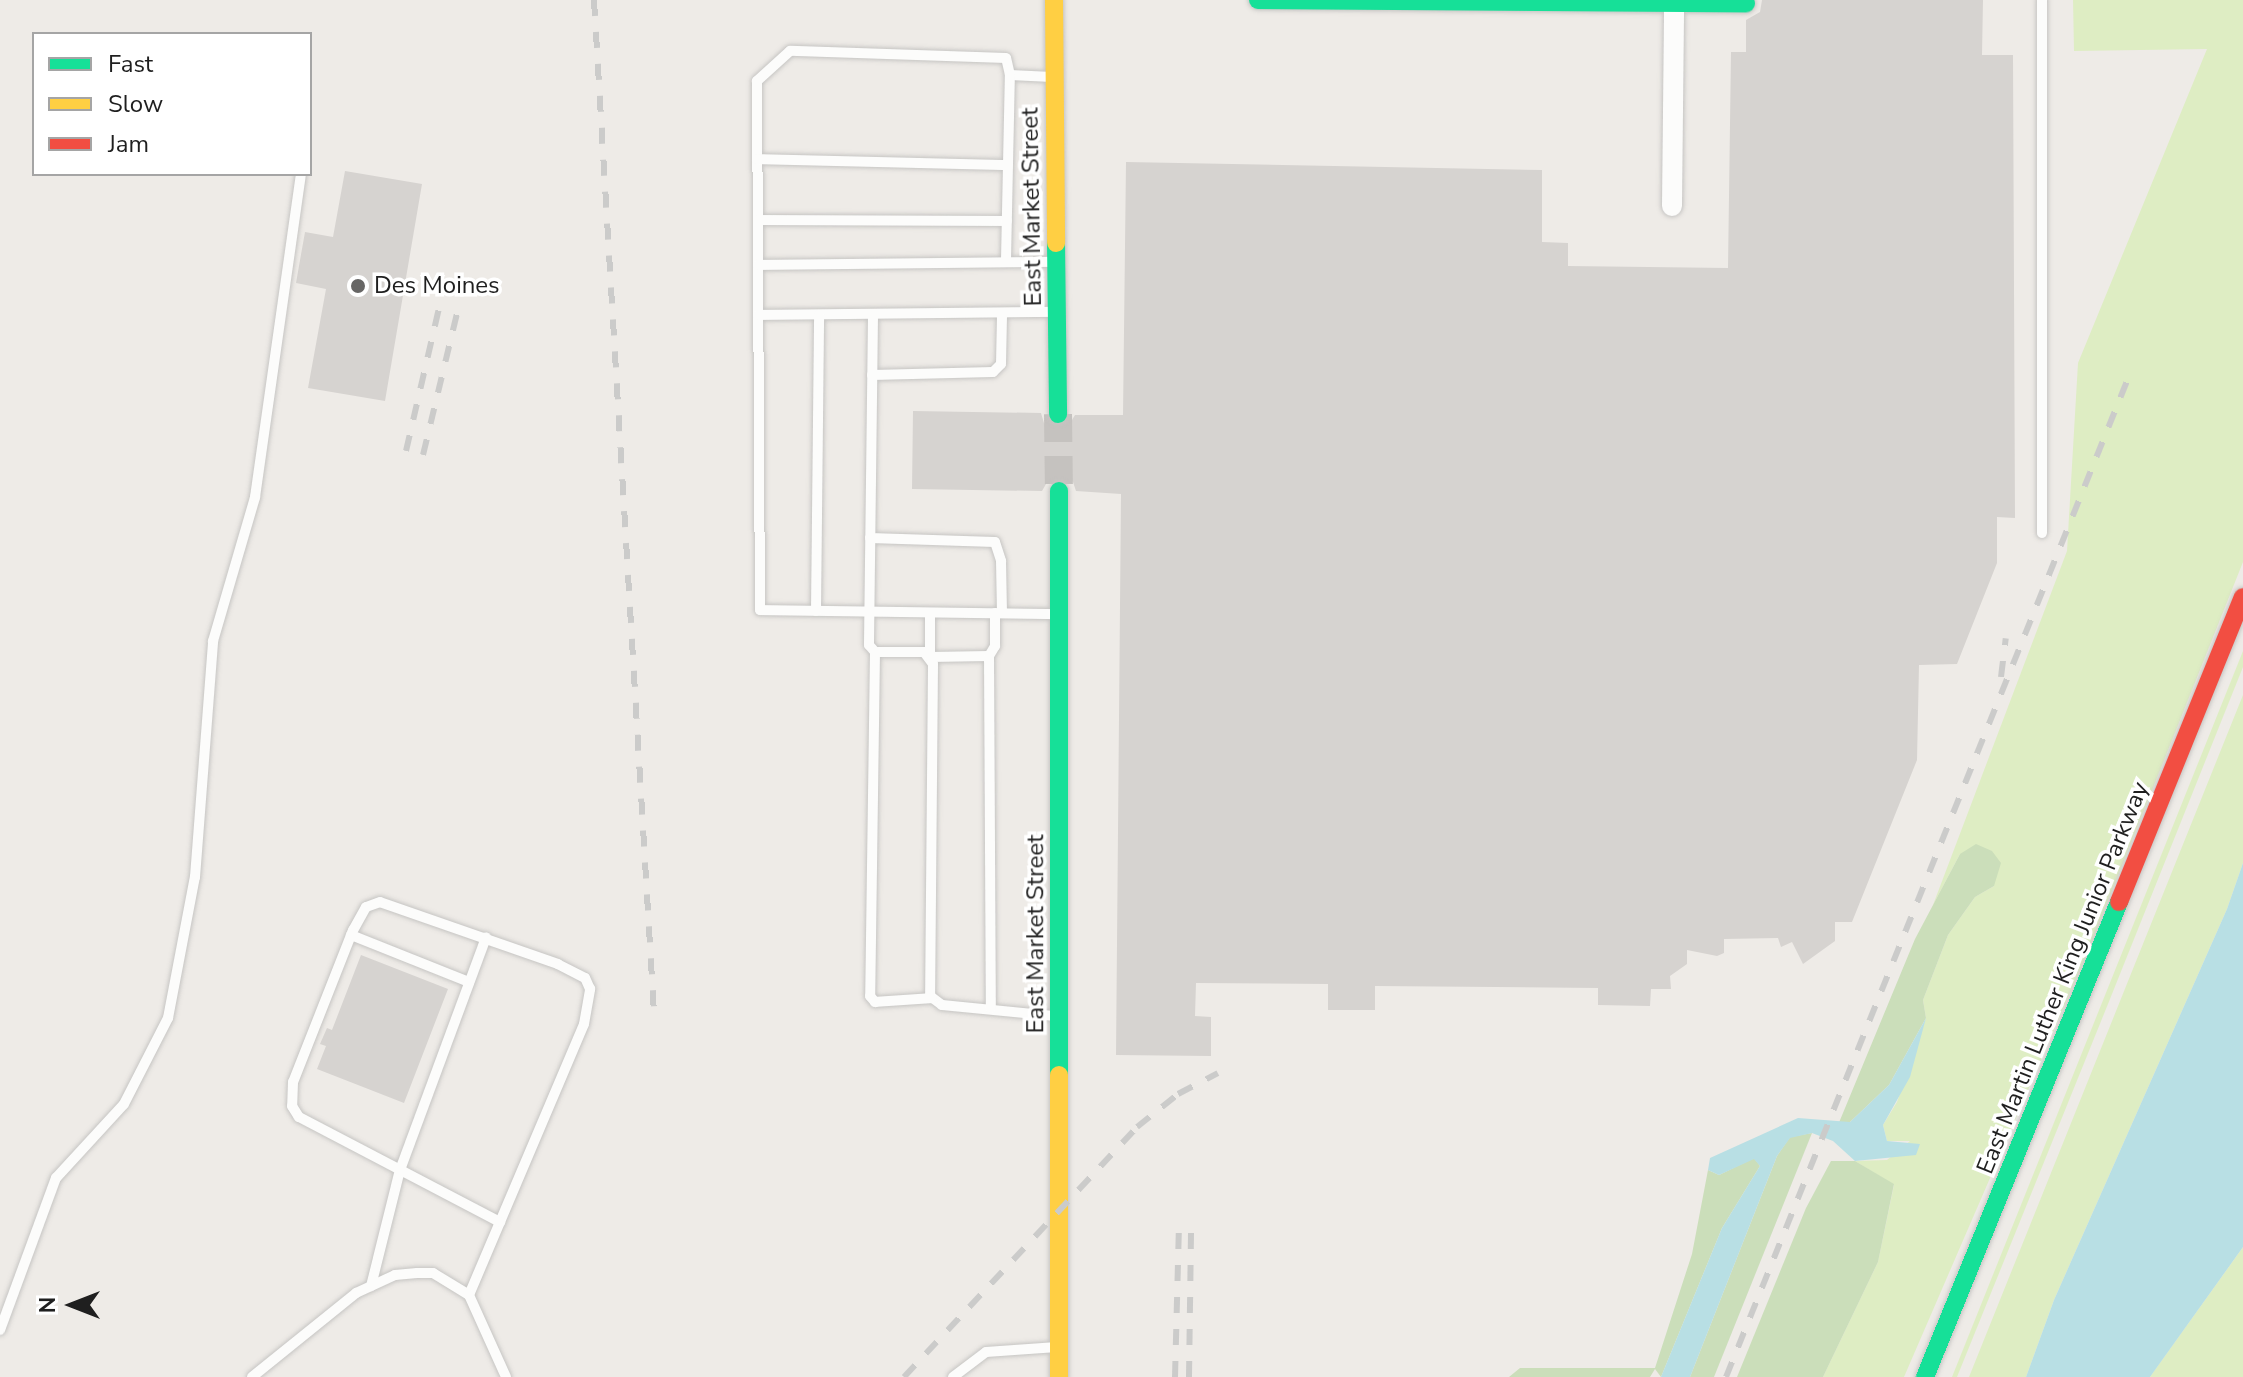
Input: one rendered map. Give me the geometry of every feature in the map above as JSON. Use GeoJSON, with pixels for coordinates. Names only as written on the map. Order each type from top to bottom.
{"type":"FeatureCollection","features":[{"type":"Feature","properties":{"kind":"street","name":"East Market Street"},"geometry":{"type":"LineString","coordinates":[[1054,0],[1058,414]]}},
{"type":"Feature","properties":{"kind":"street"},"geometry":{"type":"LineString","coordinates":[[1258,0],[1746,3]]}},
{"type":"Feature","properties":{"kind":"street"},"geometry":{"type":"LineString","coordinates":[[1672,206],[1674,3]]}},
{"type":"Feature","properties":{"kind":"street","name":"East Market Street"},"geometry":{"type":"LineString","coordinates":[[1059,491],[1059,1377]]}},
{"type":"Feature","properties":{"kind":"street","name":"East Martin Luther King Junior Parkway"},"geometry":{"type":"LineString","coordinates":[[1925,1377],[2243,597]]}},
{"type":"Feature","properties":{"kind":"lane"},"geometry":{"type":"LineString","coordinates":[[2042,0],[2042,533]]}},
{"type":"Feature","properties":{"kind":"lane"},"geometry":{"type":"LineString","coordinates":[[1006,260],[1010,75],[1006,58],[790,51],[757,81],[760,610],[1061,614]]}},
{"type":"Feature","properties":{"kind":"lane"},"geometry":{"type":"LineString","coordinates":[[1010,75],[1055,77]]}},
{"type":"Feature","properties":{"kind":"lane"},"geometry":{"type":"LineString","coordinates":[[757,159],[1008,165]]}},
{"type":"Feature","properties":{"kind":"lane"},"geometry":{"type":"LineString","coordinates":[[0,1330],[56,1178],[124,1104],[168,1018],[179,975],[195,877],[213,641],[255,497],[301,176]]}},
{"type":"Feature","properties":{"kind":"lane"},"geometry":{"type":"LineString","coordinates":[[758,220],[1007,221]]}},
{"type":"Feature","properties":{"kind":"lane"},"geometry":{"type":"LineString","coordinates":[[758,265],[978,267],[1006,260],[1057,262]]}},
{"type":"Feature","properties":{"kind":"lane"},"geometry":{"type":"LineString","coordinates":[[758,315],[1002,315],[1057,312]]}},
{"type":"Feature","properties":{"kind":"lane"},"geometry":{"type":"LineString","coordinates":[[816,611],[819,315]]}},
{"type":"Feature","properties":{"kind":"lane"},"geometry":{"type":"LineString","coordinates":[[872,375],[993,372],[1001,364],[1002,315]]}},
{"type":"Feature","properties":{"kind":"lane"},"geometry":{"type":"LineString","coordinates":[[873,316],[869,645],[875,652],[870,996],[875,1002],[932,998],[942,1005],[1059,1017]]}},
{"type":"Feature","properties":{"kind":"lane"},"geometry":{"type":"LineString","coordinates":[[870,538],[995,542],[1001,561],[995,646],[989,656],[991,1008]]}},
{"type":"Feature","properties":{"kind":"lane"},"geometry":{"type":"LineString","coordinates":[[930,613],[932,998]]}},
{"type":"Feature","properties":{"kind":"lane"},"geometry":{"type":"LineString","coordinates":[[875,652],[916,651],[930,657],[989,656]]}},
{"type":"Feature","properties":{"kind":"lane"},"geometry":{"type":"LineString","coordinates":[[469,1295],[500,1222],[584,1024],[590,989],[585,978],[486,937],[380,902],[366,907],[351,935],[293,1082],[292,1106],[299,1117],[500,1222]]}},
{"type":"Feature","properties":{"kind":"lane"},"geometry":{"type":"LineString","coordinates":[[351,935],[469,982]]}},
{"type":"Feature","properties":{"kind":"lane"},"geometry":{"type":"LineString","coordinates":[[371,1286],[400,1170],[486,937]]}},
{"type":"Feature","properties":{"kind":"lane"},"geometry":{"type":"LineString","coordinates":[[252,1377],[371,1286],[395,1275],[433,1273],[469,1295],[506,1377]]}},
{"type":"Feature","properties":{"kind":"lane"},"geometry":{"type":"LineString","coordinates":[[953,1377],[986,1352],[1059,1347]]}},
{"type":"Feature","properties":{"kind":"green space"},"geometry":{"type":"Polygon","coordinates":[[[2073,0],[2243,0],[2243,562],[2086,956],[1904,1377],[1823,1377],[1878,1262],[1894,1185],[1855,1161],[1887,1160],[1910,1141],[1887,1141],[1883,1125],[1897,1102],[1926,1018],[1923,1000],[1948,935],[1975,897],[1994,886],[1960,854],[1933,905],[2067,551],[2078,363],[2207,49],[2074,51],[2073,0]]]}},
{"type":"Feature","properties":{"kind":"green space"},"geometry":{"type":"Polygon","coordinates":[[[2243,651],[2243,667],[2110,999],[1957,1377],[1952,1377],[2243,651]]]}},
{"type":"Feature","properties":{"kind":"green space"},"geometry":{"type":"Polygon","coordinates":[[[2243,695],[2243,863],[2227,909],[2054,1300],[2026,1377],[1969,1377],[2243,695]]]}},
{"type":"Feature","properties":{"kind":"green space"},"geometry":{"type":"Polygon","coordinates":[[[1976,844],[1992,851],[2001,863],[1994,886],[1975,897],[1948,935],[1923,1000],[1926,1018],[1889,1085],[1850,1122],[1838,1125],[1915,939],[1960,854],[1976,844]]]}},
{"type":"Feature","properties":{"kind":"green space"},"geometry":{"type":"Polygon","coordinates":[[[1812,1133],[1714,1377],[1690,1377],[1777,1156],[1790,1137],[1812,1133]]]}},
{"type":"Feature","properties":{"kind":"green space"},"geometry":{"type":"Polygon","coordinates":[[[1754,1158],[1760,1166],[1722,1228],[1661,1377],[1655,1369],[1650,1377],[1509,1377],[1520,1368],[1655,1368],[1692,1254],[1708,1170],[1719,1175],[1754,1158]]]}},
{"type":"Feature","properties":{"kind":"green space"},"geometry":{"type":"Polygon","coordinates":[[[1831,1161],[1855,1161],[1894,1184],[1878,1262],[1823,1377],[1737,1377],[1806,1208],[1831,1161]]]}},
{"type":"Feature","properties":{"kind":"green space"},"geometry":{"type":"Polygon","coordinates":[[[2243,1247],[2243,1377],[2150,1377],[2152,1374],[2243,1247]]]}},
{"type":"Feature","properties":{"kind":"water"},"geometry":{"type":"Polygon","coordinates":[[[2243,863],[2243,1247],[2150,1377],[2026,1377],[2054,1300],[2227,909],[2243,863]]]}},
{"type":"Feature","properties":{"kind":"water"},"geometry":{"type":"Polygon","coordinates":[[[1926,1018],[1910,1077],[1883,1125],[1887,1141],[1920,1144],[1916,1155],[1855,1161],[1833,1141],[1812,1133],[1790,1138],[1777,1156],[1690,1377],[1661,1377],[1722,1228],[1760,1166],[1754,1159],[1719,1175],[1708,1170],[1710,1158],[1798,1118],[1850,1122],[1889,1085],[1926,1018]]]}},
{"type":"Feature","properties":{"kind":"building"},"geometry":{"type":"Polygon","coordinates":[[[1762,0],[1983,0],[1982,55],[2013,55],[2015,518],[1997,517],[1997,563],[1957,664],[1919,665],[1917,760],[1852,922],[1835,922],[1835,941],[1803,964],[1792,942],[1781,947],[1778,938],[1724,939],[1724,953],[1717,956],[1687,950],[1687,964],[1670,976],[1671,989],[1651,989],[1650,1006],[1598,1005],[1598,988],[1375,986],[1375,1010],[1328,1010],[1328,984],[1196,983],[1195,1016],[1211,1017],[1211,1056],[1116,1055],[1121,494],[1076,491],[1073,482],[1060,474],[1050,477],[1042,491],[912,489],[913,411],[1041,413],[1044,423],[1057,431],[1067,428],[1075,415],[1123,415],[1126,162],[1542,170],[1542,242],[1568,243],[1568,266],[1728,268],[1731,52],[1746,52],[1746,20],[1760,12],[1762,0]]]}},
{"type":"Feature","properties":{"kind":"building","name":"Des Moines"},"geometry":{"type":"Polygon","coordinates":[[[345,171],[422,184],[385,401],[308,388],[326,289],[296,283],[305,232],[333,237],[345,171]]]}},
{"type":"Feature","properties":{"kind":"building"},"geometry":{"type":"Polygon","coordinates":[[[361,955],[448,989],[404,1103],[317,1069],[326,1046],[320,1044],[327,1028],[332,1030],[361,955]]]}},
{"type":"Feature","properties":{"kind":"tunnel"},"geometry":{"type":"LineString","coordinates":[[1058,414],[1059,491]]}},
{"type":"Feature","properties":{"kind":"railway"},"geometry":{"type":"LineString","coordinates":[[594,0],[654,1014]]}},
{"type":"Feature","properties":{"kind":"railway"},"geometry":{"type":"LineString","coordinates":[[406,451],[439,308]]}},
{"type":"Feature","properties":{"kind":"railway"},"geometry":{"type":"LineString","coordinates":[[423,455],[457,313]]}},
{"type":"Feature","properties":{"kind":"railway"},"geometry":{"type":"LineString","coordinates":[[1726,1377],[2129,376]]}},
{"type":"Feature","properties":{"kind":"railway"},"geometry":{"type":"LineString","coordinates":[[2001,677],[2006,638]]}},
{"type":"Feature","properties":{"kind":"railway"},"geometry":{"type":"LineString","coordinates":[[904,1377],[1137,1127],[1178,1094],[1218,1073]]}},
{"type":"Feature","properties":{"kind":"railway"},"geometry":{"type":"LineString","coordinates":[[1175,1377],[1179,1228]]}},
{"type":"Feature","properties":{"kind":"railway"},"geometry":{"type":"LineString","coordinates":[[1189,1377],[1191,1229]]}},
{"type":"Feature","properties":{"kind":"traffic: fast"},"geometry":{"type":"LineString","coordinates":[[1258,0],[1746,3]]}},
{"type":"Feature","properties":{"kind":"traffic: fast"},"geometry":{"type":"LineString","coordinates":[[1056,243],[1058,414]]}},
{"type":"Feature","properties":{"kind":"traffic: fast"},"geometry":{"type":"LineString","coordinates":[[1059,491],[1059,1075]]}},
{"type":"Feature","properties":{"kind":"traffic: fast"},"geometry":{"type":"LineString","coordinates":[[1925,1377],[2119,902]]}},
{"type":"Feature","properties":{"kind":"traffic: slow"},"geometry":{"type":"LineString","coordinates":[[1054,0],[1056,243]]}},
{"type":"Feature","properties":{"kind":"traffic: slow"},"geometry":{"type":"LineString","coordinates":[[1059,1075],[1059,1377]]}},
{"type":"Feature","properties":{"kind":"traffic: jam"},"geometry":{"type":"LineString","coordinates":[[2119,902],[2243,597]]}},
{"type":"Feature","properties":{"kind":"place","name":"Des Moines"},"geometry":{"type":"Point","coordinates":[358,286]}}]}
